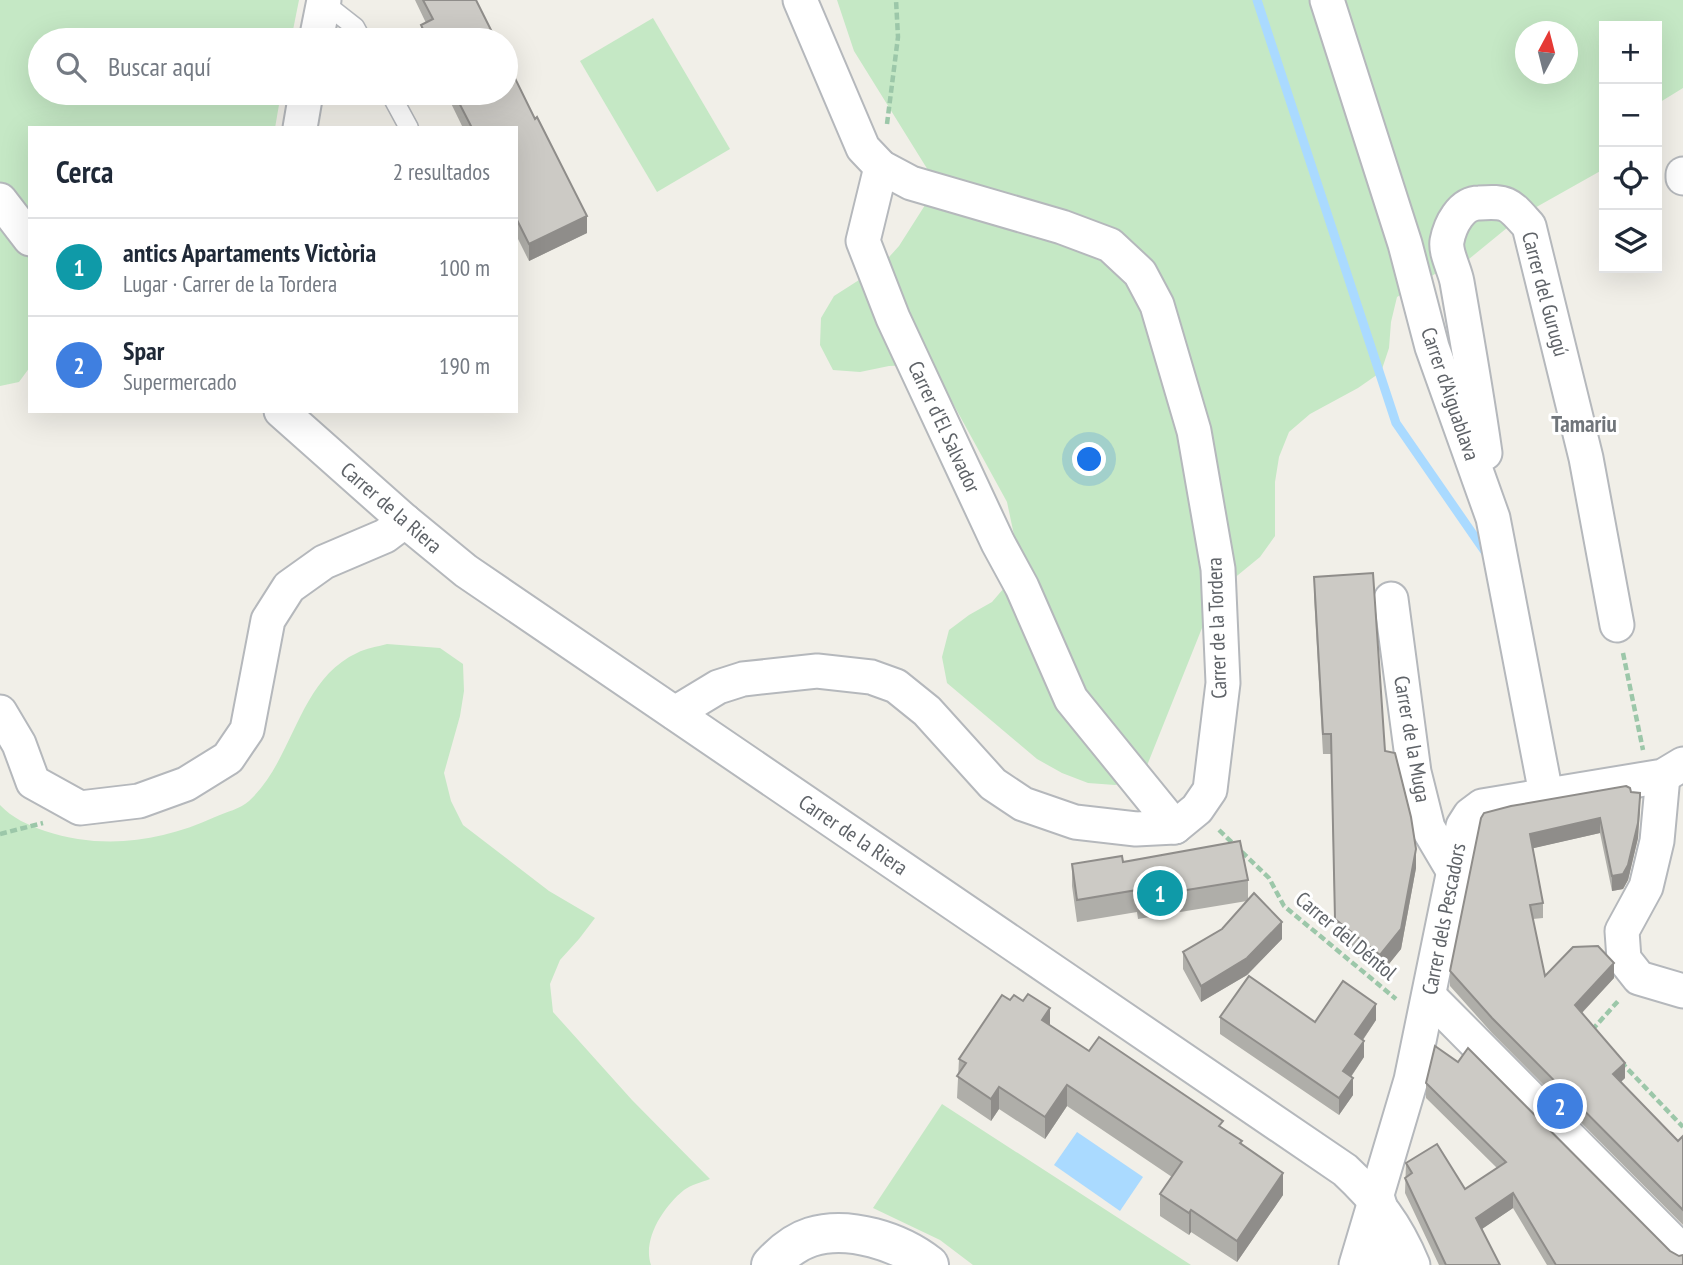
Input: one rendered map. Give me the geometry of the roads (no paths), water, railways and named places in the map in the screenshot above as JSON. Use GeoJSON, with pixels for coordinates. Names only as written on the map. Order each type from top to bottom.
{"type":"FeatureCollection","features":[{"type":"Feature","properties":{"kind":"street"},"geometry":{"type":"LineString","coordinates":[[800,0],[863,148],[881,167]]}},
{"type":"Feature","properties":{"kind":"street","name":"Carrer d'Aiguablava"},"geometry":{"type":"LineString","coordinates":[[1327,0],[1405,244],[1432,347],[1493,518],[1546,794]]}},
{"type":"Feature","properties":{"kind":"street"},"geometry":{"type":"LineString","coordinates":[[318,28],[324,1]]}},
{"type":"Feature","properties":{"kind":"street"},"geometry":{"type":"LineString","coordinates":[[300,126],[304,105]]}},
{"type":"Feature","properties":{"kind":"street","name":"Carrer d'El Salvador"},"geometry":{"type":"LineString","coordinates":[[881,167],[863,241],[893,318],[998,543],[1022,587],[1071,699],[1186,818]]}},
{"type":"Feature","properties":{"kind":"street","name":"Carrer de la Tordera"},"geometry":{"type":"LineString","coordinates":[[881,167],[911,183],[1062,227],[1110,244],[1140,273],[1157,305],[1194,431],[1218,569],[1223,683],[1210,790],[1186,818]]}},
{"type":"Feature","properties":{"kind":"street"},"geometry":{"type":"LineString","coordinates":[[0,200],[28,236]]}},
{"type":"Feature","properties":{"kind":"street","name":"Carrer del Gurugú"},"geometry":{"type":"LineString","coordinates":[[1493,518],[1479,405],[1456,276],[1447,243],[1457,215],[1473,203],[1501,202],[1512,208],[1529,226],[1586,458],[1617,625]]}},
{"type":"Feature","properties":{"kind":"street","name":"Carrer de la Riera"},"geometry":{"type":"LineString","coordinates":[[283,413],[466,572],[1345,1170],[1375,1198]]}},
{"type":"Feature","properties":{"kind":"street"},"geometry":{"type":"LineString","coordinates":[[0,712],[19,744],[33,782],[80,808],[139,801],[186,784],[228,758],[247,730],[268,620],[289,587],[324,562],[385,536],[405,521]]}},
{"type":"Feature","properties":{"kind":"street","name":"Carrer de la Muga"},"geometry":{"type":"LineString","coordinates":[[1391,599],[1414,772],[1428,828],[1454,872]]}},
{"type":"Feature","properties":{"kind":"street"},"geometry":{"type":"LineString","coordinates":[[675,713],[718,687],[743,678],[817,671],[871,677],[896,686],[927,711],[993,784],[1023,804],[1075,822],[1136,830],[1186,818]]}},
{"type":"Feature","properties":{"kind":"street"},"geometry":{"type":"LineString","coordinates":[[1665,773],[1657,841],[1646,887],[1622,931],[1624,959],[1639,978],[1683,991]]}},
{"type":"Feature","properties":{"kind":"street","name":"Carrer dels Pescadors"},"geometry":{"type":"LineString","coordinates":[[1375,1198],[1404,1106],[1463,825],[1470,815],[1482,806],[1665,773]]}},
{"type":"Feature","properties":{"kind":"street"},"geometry":{"type":"LineString","coordinates":[[1426,1009],[1673,1255]]}},
{"type":"Feature","properties":{"kind":"street"},"geometry":{"type":"LineString","coordinates":[[1375,1198],[1383,1222],[1383,1257]]}},
{"type":"Feature","properties":{"kind":"street"},"geometry":{"type":"LineString","coordinates":[[771,1265],[785,1251],[811,1237],[839,1233],[874,1238],[916,1255],[929,1265]]}},
{"type":"Feature","properties":{"kind":"lane"},"geometry":{"type":"LineString","coordinates":[[324,1],[356,28]]}},
{"type":"Feature","properties":{"kind":"lane"},"geometry":{"type":"LineString","coordinates":[[397,105],[408,126]]}},
{"type":"Feature","properties":{"kind":"water"},"geometry":{"type":"Polygon","coordinates":[[[1077,1132],[1143,1177],[1120,1211],[1054,1165],[1077,1132]]]}},
{"type":"Feature","properties":{"kind":"waterway"},"geometry":{"type":"LineString","coordinates":[[1257,0],[1396,423],[1488,556]]}},
{"type":"Feature","properties":{"kind":"place","name":"antics Apartaments Victòria"},"geometry":{"type":"Point","coordinates":[1160,893]}},
{"type":"Feature","properties":{"kind":"place","name":"Spar"},"geometry":{"type":"Point","coordinates":[1560,1106]}},
{"type":"Feature","properties":{"kind":"district","name":"Tamariu"},"geometry":{"type":"Point","coordinates":[1584,424]}}]}
